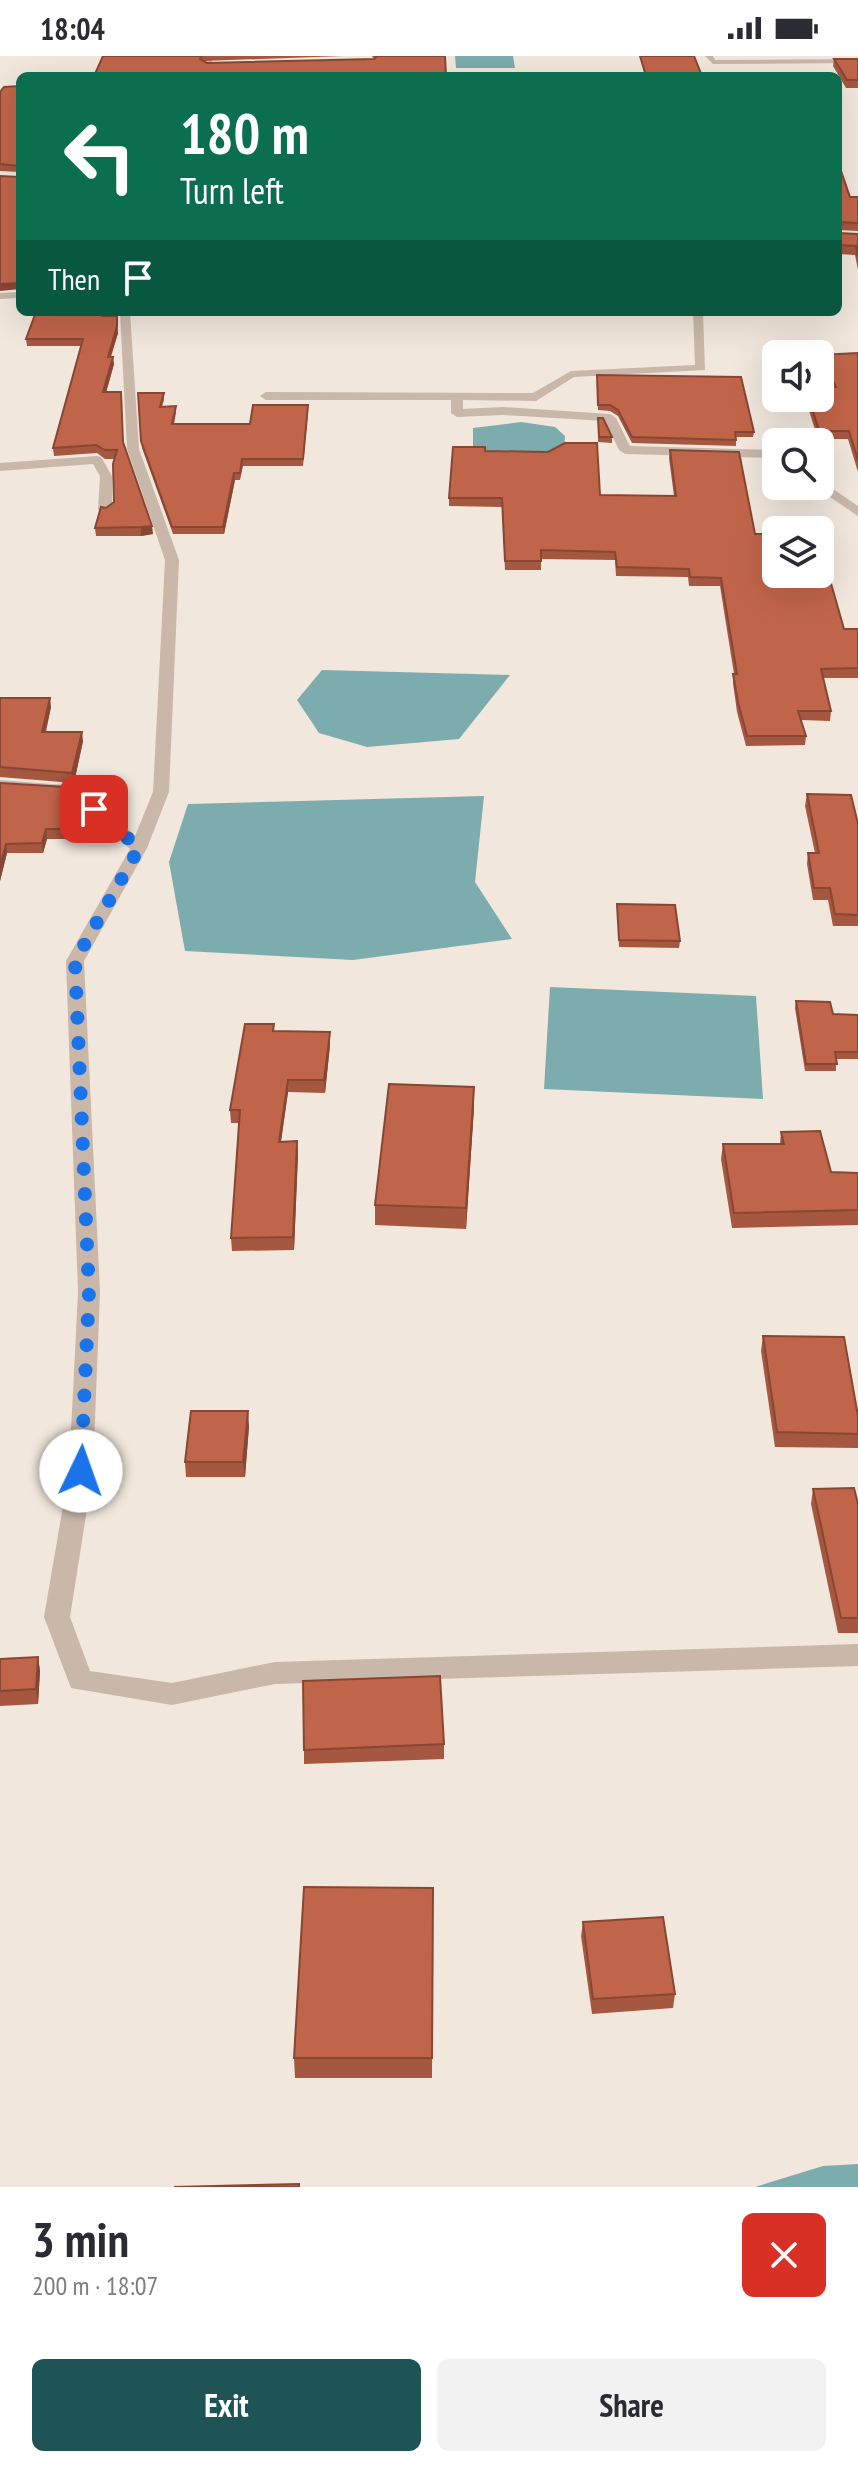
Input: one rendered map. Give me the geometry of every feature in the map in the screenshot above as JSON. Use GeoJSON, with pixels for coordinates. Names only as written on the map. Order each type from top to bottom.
{"type":"FeatureCollection","features":[{"type":"Feature","properties":{"kind":"street"},"geometry":{"type":"LineString","coordinates":[[709,56],[713,62],[858,61]]}},
{"type":"Feature","properties":{"kind":"street"},"geometry":{"type":"LineString","coordinates":[[209,60],[219,64]]}},
{"type":"Feature","properties":{"kind":"street"},"geometry":{"type":"LineString","coordinates":[[125,316],[133,449],[172,560],[161,792],[139,848],[75,961],[89,1292],[81,1471],[57,1617],[80,1680],[172,1694],[275,1673],[858,1655]]}},
{"type":"Feature","properties":{"kind":"street"},"geometry":{"type":"LineString","coordinates":[[266,396],[536,397],[571,374],[701,368],[698,316]]}},
{"type":"Feature","properties":{"kind":"street"},"geometry":{"type":"LineString","coordinates":[[457,397],[457,413],[503,411],[610,418],[625,450],[762,454]]}},
{"type":"Feature","properties":{"kind":"street"},"geometry":{"type":"LineString","coordinates":[[0,467],[97,460],[106,476],[105,510]]}},
{"type":"Feature","properties":{"kind":"street"},"geometry":{"type":"LineString","coordinates":[[834,494],[858,512]]}},
{"type":"Feature","properties":{"kind":"street"},"geometry":{"type":"LineString","coordinates":[[0,785],[72,789],[139,848]]}},
{"type":"Feature","properties":{"kind":"water"},"geometry":{"type":"Polygon","coordinates":[[[455,56],[513,56],[515,68],[456,68],[455,56]]]}},
{"type":"Feature","properties":{"kind":"water"},"geometry":{"type":"Polygon","coordinates":[[[521,422],[555,427],[565,436],[564,450],[555,454],[473,453],[473,428],[521,422]]]}},
{"type":"Feature","properties":{"kind":"water"},"geometry":{"type":"Polygon","coordinates":[[[322,670],[510,675],[459,739],[367,747],[319,733],[297,700],[322,670]]]}},
{"type":"Feature","properties":{"kind":"water"},"geometry":{"type":"Polygon","coordinates":[[[484,796],[475,882],[512,939],[353,960],[185,951],[169,862],[188,804],[484,796]]]}},
{"type":"Feature","properties":{"kind":"water"},"geometry":{"type":"Polygon","coordinates":[[[550,987],[756,996],[763,1099],[544,1089],[550,987]]]}},
{"type":"Feature","properties":{"kind":"water"},"geometry":{"type":"Polygon","coordinates":[[[858,2164],[858,2187],[755,2187],[823,2166],[858,2164]]]}},
{"type":"Feature","properties":{"kind":"building"},"geometry":{"type":"Polygon","coordinates":[[[103,56],[202,56],[200,59],[207,63],[445,56],[446,72],[96,72],[103,56]]]}},
{"type":"Feature","properties":{"kind":"building"},"geometry":{"type":"Polygon","coordinates":[[[640,56],[694,56],[700,72],[645,72],[640,56]]]}},
{"type":"Feature","properties":{"kind":"building"},"geometry":{"type":"Polygon","coordinates":[[[834,59],[858,59],[858,80],[847,80],[834,59]]]}},
{"type":"Feature","properties":{"kind":"building"},"geometry":{"type":"Polygon","coordinates":[[[16,86],[16,166],[0,164],[0,92],[4,87],[16,86]]]}},
{"type":"Feature","properties":{"kind":"building"},"geometry":{"type":"Polygon","coordinates":[[[842,174],[850,197],[858,197],[858,223],[842,222],[842,174]]]}},
{"type":"Feature","properties":{"kind":"building"},"geometry":{"type":"Polygon","coordinates":[[[0,176],[16,177],[16,283],[0,284],[0,176]]]}},
{"type":"Feature","properties":{"kind":"building"},"geometry":{"type":"Polygon","coordinates":[[[842,233],[858,234],[858,257],[856,246],[842,245],[842,233]]]}},
{"type":"Feature","properties":{"kind":"building"},"geometry":{"type":"Polygon","coordinates":[[[35,316],[117,316],[108,357],[113,357],[103,392],[121,392],[123,442],[152,526],[95,528],[101,507],[106,508],[114,502],[113,464],[117,450],[105,450],[96,445],[53,448],[83,339],[26,339],[35,316]]]}},
{"type":"Feature","properties":{"kind":"building"},"geometry":{"type":"Polygon","coordinates":[[[858,353],[858,460],[849,431],[818,428],[813,412],[834,412],[834,354],[858,353]]]}},
{"type":"Feature","properties":{"kind":"building"},"geometry":{"type":"Polygon","coordinates":[[[597,375],[741,377],[754,432],[735,432],[736,440],[632,437],[618,410],[610,405],[598,405],[597,375]]]}},
{"type":"Feature","properties":{"kind":"building"},"geometry":{"type":"Polygon","coordinates":[[[138,393],[164,393],[160,407],[176,406],[172,424],[250,424],[253,405],[308,405],[303,459],[242,459],[240,473],[234,473],[223,527],[172,527],[141,441],[138,393]]]}},
{"type":"Feature","properties":{"kind":"building"},"geometry":{"type":"Polygon","coordinates":[[[598,418],[603,418],[612,437],[599,437],[598,418]]]}},
{"type":"Feature","properties":{"kind":"building"},"geometry":{"type":"Polygon","coordinates":[[[565,443],[597,443],[600,495],[676,496],[670,450],[739,452],[755,534],[762,534],[762,588],[832,588],[844,629],[858,629],[858,668],[821,669],[831,711],[798,711],[806,736],[747,736],[733,674],[737,674],[721,578],[690,577],[689,569],[617,567],[615,552],[541,550],[541,561],[505,561],[502,498],[449,498],[453,447],[548,452],[565,443]]]}},
{"type":"Feature","properties":{"kind":"building"},"geometry":{"type":"Polygon","coordinates":[[[0,698],[50,698],[42,732],[82,732],[72,773],[0,767],[0,698]]]}},
{"type":"Feature","properties":{"kind":"building"},"geometry":{"type":"Polygon","coordinates":[[[0,783],[66,787],[69,790],[66,799],[78,799],[72,829],[46,829],[42,843],[6,844],[0,866],[0,783]]]}},
{"type":"Feature","properties":{"kind":"building"},"geometry":{"type":"Polygon","coordinates":[[[807,794],[851,795],[858,824],[858,915],[835,914],[830,888],[814,888],[808,853],[819,853],[807,794]]]}},
{"type":"Feature","properties":{"kind":"building"},"geometry":{"type":"Polygon","coordinates":[[[617,904],[675,905],[680,941],[619,940],[617,904]]]}},
{"type":"Feature","properties":{"kind":"building"},"geometry":{"type":"Polygon","coordinates":[[[796,1001],[830,1002],[833,1014],[858,1015],[858,1052],[835,1052],[837,1064],[806,1064],[796,1001]]]}},
{"type":"Feature","properties":{"kind":"building"},"geometry":{"type":"Polygon","coordinates":[[[245,1024],[274,1024],[273,1031],[330,1032],[324,1080],[288,1080],[279,1142],[297,1141],[293,1237],[231,1238],[240,1110],[230,1110],[245,1024]]]}},
{"type":"Feature","properties":{"kind":"building"},"geometry":{"type":"Polygon","coordinates":[[[389,1084],[474,1087],[466,1208],[375,1205],[389,1084]]]}},
{"type":"Feature","properties":{"kind":"building"},"geometry":{"type":"Polygon","coordinates":[[[820,1131],[831,1172],[858,1173],[858,1210],[734,1213],[723,1144],[784,1144],[781,1132],[820,1131]]]}},
{"type":"Feature","properties":{"kind":"building"},"geometry":{"type":"Polygon","coordinates":[[[763,1336],[844,1337],[858,1416],[858,1434],[777,1432],[763,1336]]]}},
{"type":"Feature","properties":{"kind":"building"},"geometry":{"type":"Polygon","coordinates":[[[191,1411],[248,1411],[243,1462],[185,1462],[191,1411]]]}},
{"type":"Feature","properties":{"kind":"building"},"geometry":{"type":"Polygon","coordinates":[[[854,1488],[858,1504],[858,1618],[841,1618],[813,1489],[854,1488]]]}},
{"type":"Feature","properties":{"kind":"building"},"geometry":{"type":"Polygon","coordinates":[[[38,1657],[36,1689],[0,1691],[0,1659],[38,1657]]]}},
{"type":"Feature","properties":{"kind":"building"},"geometry":{"type":"Polygon","coordinates":[[[440,1676],[444,1744],[304,1750],[303,1681],[440,1676]]]}},
{"type":"Feature","properties":{"kind":"building"},"geometry":{"type":"Polygon","coordinates":[[[304,1887],[433,1888],[432,2058],[294,2058],[304,1887]]]}},
{"type":"Feature","properties":{"kind":"building"},"geometry":{"type":"Polygon","coordinates":[[[663,1917],[675,1994],[593,1999],[583,1922],[663,1917]]]}},
{"type":"Feature","properties":{"kind":"building"},"geometry":{"type":"Polygon","coordinates":[[[299,2184],[299,2187],[174,2187],[299,2184]]]}},
{"type":"Feature","properties":{"kind":"route"},"geometry":{"type":"LineString","coordinates":[[81,1471],[89,1292],[75,961],[139,848],[94,809]]}}]}
